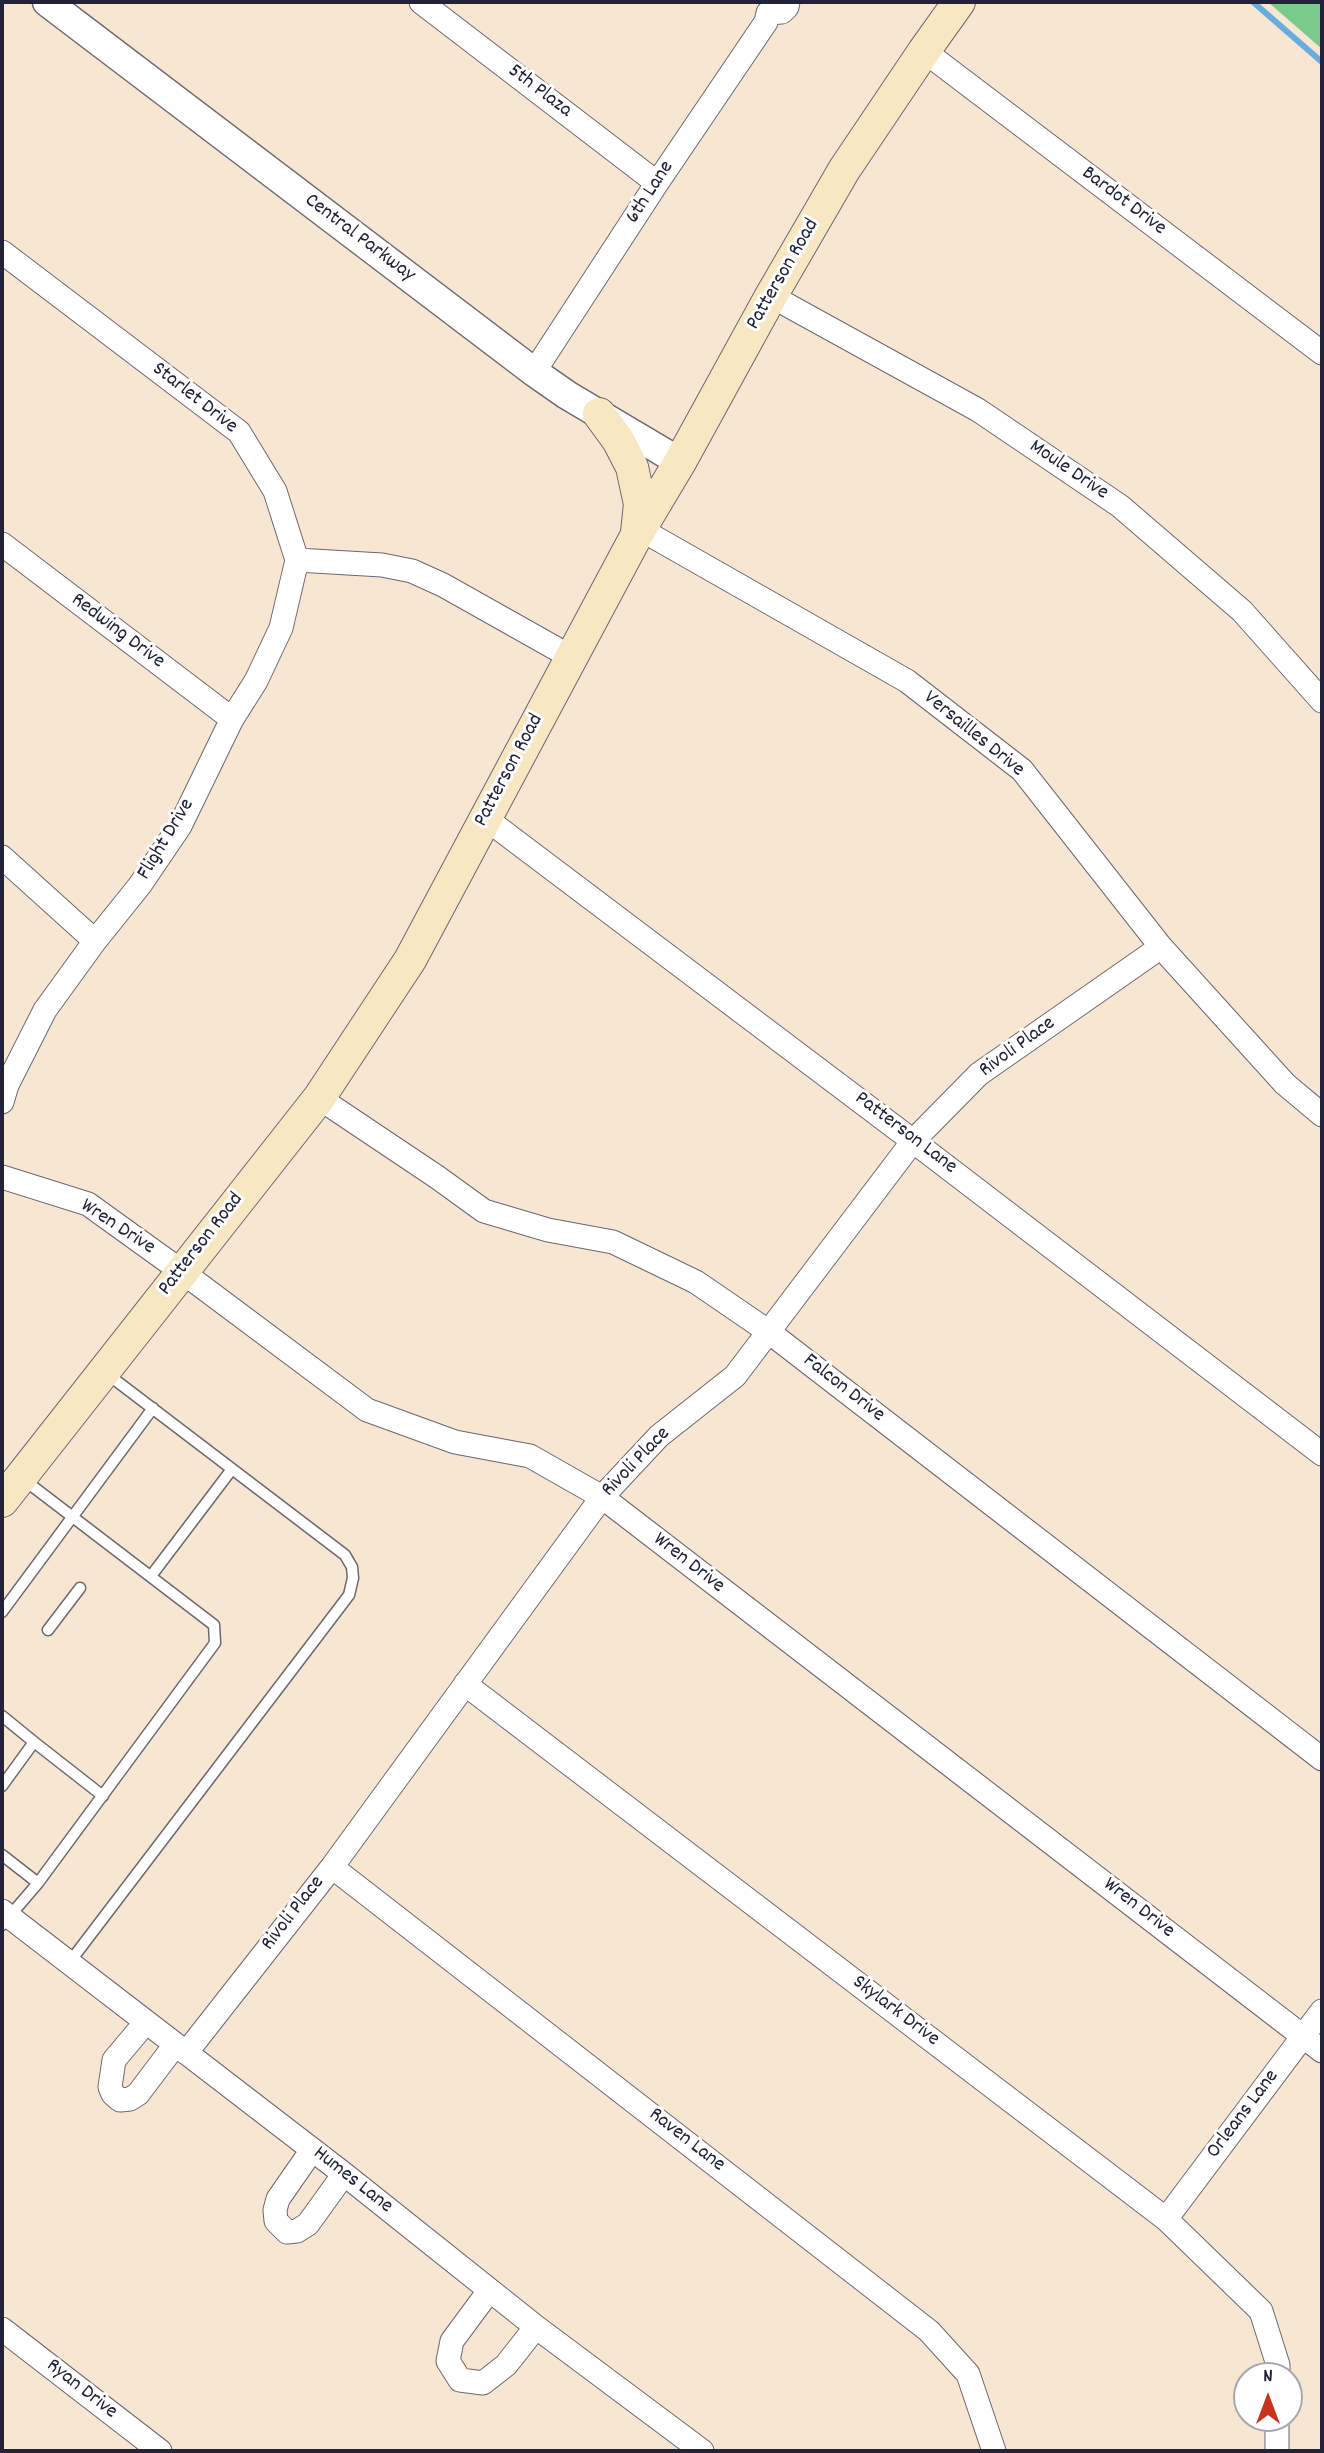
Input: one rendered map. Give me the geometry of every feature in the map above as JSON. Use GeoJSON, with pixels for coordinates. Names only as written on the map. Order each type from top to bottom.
{"type":"FeatureCollection","features":[{"type":"Feature","properties":{"kind":"main road","name":"Patterson Road"},"geometry":{"type":"LineString","coordinates":[[11,1489],[319,1098],[410,960],[638,532],[680,462],[771,296],[844,170],[959,2]]}},
{"type":"Feature","properties":{"kind":"main road"},"geometry":{"type":"LineString","coordinates":[[599,414],[618,440],[632,467],[639,504],[638,532]]}},
{"type":"Feature","properties":{"kind":"street","name":"Central Parkway"},"geometry":{"type":"LineString","coordinates":[[47,2],[534,372],[680,462]]}},
{"type":"Feature","properties":{"kind":"street","name":"5th Plaza"},"geometry":{"type":"LineString","coordinates":[[421,2],[657,183]]}},
{"type":"Feature","properties":{"kind":"street"},"geometry":{"type":"LineString","coordinates":[[766,8],[782,12],[788,2]]}},
{"type":"Feature","properties":{"kind":"street","name":"6th Lane"},"geometry":{"type":"LineString","coordinates":[[534,372],[766,22],[766,8]]}},
{"type":"Feature","properties":{"kind":"street","name":"Bardot Drive"},"geometry":{"type":"LineString","coordinates":[[923,51],[1322,353]]}},
{"type":"Feature","properties":{"kind":"street","name":"Starlet Drive"},"geometry":{"type":"LineString","coordinates":[[2,252],[239,432],[275,491],[297,560]]}},
{"type":"Feature","properties":{"kind":"street","name":"Moule Drive"},"geometry":{"type":"LineString","coordinates":[[771,296],[978,410],[1120,506],[1242,611],[1322,701]]}},
{"type":"Feature","properties":{"kind":"street","name":"Versailles Drive"},"geometry":{"type":"LineString","coordinates":[[638,532],[907,681],[1022,770],[1161,947],[1284,1084],[1322,1115]]}},
{"type":"Feature","properties":{"kind":"street","name":"Redwing Drive"},"geometry":{"type":"LineString","coordinates":[[2,544],[232,719]]}},
{"type":"Feature","properties":{"kind":"street"},"geometry":{"type":"LineString","coordinates":[[297,560],[382,565],[412,571],[443,585],[571,657]]}},
{"type":"Feature","properties":{"kind":"street","name":"Flight Drive"},"geometry":{"type":"LineString","coordinates":[[2,1102],[7,1085],[45,1010],[140,885],[180,826],[232,719],[256,681],[281,628],[297,560]]}},
{"type":"Feature","properties":{"kind":"street","name":"Patterson Lane"},"geometry":{"type":"LineString","coordinates":[[485,818],[914,1140],[1322,1454]]}},
{"type":"Feature","properties":{"kind":"street"},"geometry":{"type":"LineString","coordinates":[[2,857],[95,941]]}},
{"type":"Feature","properties":{"kind":"street","name":"Rivoli Place"},"geometry":{"type":"LineString","coordinates":[[146,2022],[114,2060],[110,2087],[120,2100],[130,2099],[138,2094],[181,2049],[331,1867],[602,1497],[659,1436],[735,1376],[914,1140],[979,1074],[1161,947]]}},
{"type":"Feature","properties":{"kind":"street","name":"Falcon Drive"},"geometry":{"type":"LineString","coordinates":[[319,1098],[484,1211],[548,1230],[613,1242],[696,1282],[769,1332],[1322,1759]]}},
{"type":"Feature","properties":{"kind":"street","name":"Wren Drive"},"geometry":{"type":"LineString","coordinates":[[2,1177],[88,1204],[367,1410],[455,1442],[530,1456],[602,1497],[1322,2051]]}},
{"type":"Feature","properties":{"kind":"street","name":"Skylark Drive"},"geometry":{"type":"LineString","coordinates":[[465,1684],[1166,2218],[1261,2311],[1277,2362]]}},
{"type":"Feature","properties":{"kind":"street","name":"Raven Lane"},"geometry":{"type":"LineString","coordinates":[[331,1867],[929,2330],[968,2374],[994,2451]]}},
{"type":"Feature","properties":{"kind":"street","name":"Humes Lane"},"geometry":{"type":"LineString","coordinates":[[4,1917],[69,1963],[344,2174],[489,2291],[702,2451]]}},
{"type":"Feature","properties":{"kind":"street","name":"Orleans Lane"},"geometry":{"type":"LineString","coordinates":[[1166,2218],[1322,2011]]}},
{"type":"Feature","properties":{"kind":"street"},"geometry":{"type":"LineString","coordinates":[[312,2150],[278,2199],[276,2221],[287,2232],[297,2231],[308,2224],[344,2174]]}},
{"type":"Feature","properties":{"kind":"street"},"geometry":{"type":"LineString","coordinates":[[489,2291],[452,2340],[448,2361],[460,2380],[483,2383],[506,2365],[536,2327]]}},
{"type":"Feature","properties":{"kind":"street","name":"Ryan Drive"},"geometry":{"type":"LineString","coordinates":[[2,2329],[160,2451]]}},
{"type":"Feature","properties":{"kind":"street"},"geometry":{"type":"LineString","coordinates":[[1277,2432],[1277,2451]]}},
{"type":"Feature","properties":{"kind":"lane"},"geometry":{"type":"LineString","coordinates":[[69,1963],[349,1595],[352,1587],[352,1567],[345,1555],[103,1371]]}},
{"type":"Feature","properties":{"kind":"lane"},"geometry":{"type":"LineString","coordinates":[[2,1612],[153,1408]]}},
{"type":"Feature","properties":{"kind":"lane"},"geometry":{"type":"LineString","coordinates":[[151,1576],[232,1469]]}},
{"type":"Feature","properties":{"kind":"lane"},"geometry":{"type":"LineString","coordinates":[[4,1917],[38,1883],[215,1643],[214,1625],[151,1576],[71,1516],[11,1489]]}},
{"type":"Feature","properties":{"kind":"lane"},"geometry":{"type":"LineString","coordinates":[[48,1630],[80,1588]]}},
{"type":"Feature","properties":{"kind":"lane"},"geometry":{"type":"LineString","coordinates":[[2,1716],[103,1796]]}},
{"type":"Feature","properties":{"kind":"lane"},"geometry":{"type":"LineString","coordinates":[[2,1786],[34,1742]]}},
{"type":"Feature","properties":{"kind":"lane"},"geometry":{"type":"LineString","coordinates":[[2,1855],[38,1883]]}},
{"type":"Feature","properties":{"kind":"green space"},"geometry":{"type":"Polygon","coordinates":[[[1268,2],[1322,2],[1322,49],[1268,2]]]}},
{"type":"Feature","properties":{"kind":"waterway"},"geometry":{"type":"LineString","coordinates":[[1253,2],[1322,62]]}}]}
